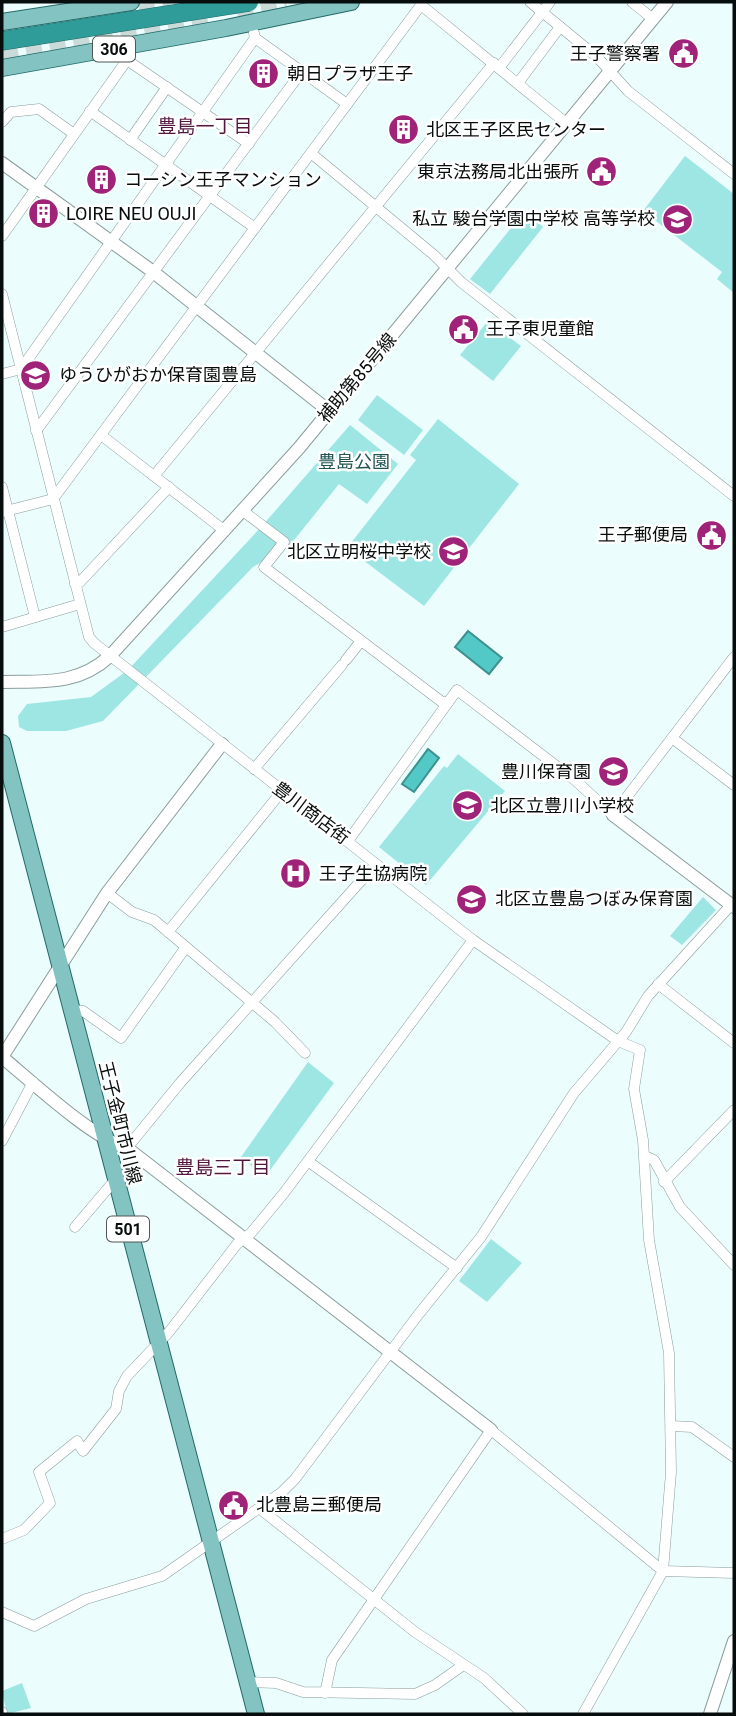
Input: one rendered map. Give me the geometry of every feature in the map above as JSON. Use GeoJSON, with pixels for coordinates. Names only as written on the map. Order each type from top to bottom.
{"type":"FeatureCollection","features":[{"type":"Feature","properties":{"kind":"highway"},"geometry":{"type":"LineString","coordinates":[[2,52],[205,2]]}},
{"type":"Feature","properties":{"kind":"highway"},"geometry":{"type":"LineString","coordinates":[[2,52],[249,2]]}},
{"type":"Feature","properties":{"kind":"main road"},"geometry":{"type":"LineString","coordinates":[[2,22],[52,8],[131,2]]}},
{"type":"Feature","properties":{"kind":"main road"},"geometry":{"type":"LineString","coordinates":[[176,37],[179,2]]}},
{"type":"Feature","properties":{"kind":"main road"},"geometry":{"type":"LineString","coordinates":[[194,2],[198,15],[226,28]]}},
{"type":"Feature","properties":{"kind":"main road","name":"306"},"geometry":{"type":"LineString","coordinates":[[2,52],[126,53],[176,37],[226,28],[253,31],[351,2]]}},
{"type":"Feature","properties":{"kind":"main road","name":"王子金町市川線"},"geometry":{"type":"LineString","coordinates":[[2,743],[257,1714]]}},
{"type":"Feature","properties":{"kind":"street"},"geometry":{"type":"LineString","coordinates":[[530,2],[610,71],[628,91],[734,174]]}},
{"type":"Feature","properties":{"kind":"street"},"geometry":{"type":"LineString","coordinates":[[154,475],[550,2]]}},
{"type":"Feature","properties":{"kind":"street"},"geometry":{"type":"LineString","coordinates":[[632,2],[653,19]]}},
{"type":"Feature","properties":{"kind":"street","name":"補助第85号線"},"geometry":{"type":"LineString","coordinates":[[2,682],[65,680],[89,673],[110,656],[243,511],[329,411],[667,2]]}},
{"type":"Feature","properties":{"kind":"street"},"geometry":{"type":"LineString","coordinates":[[5,512],[53,499],[312,154],[421,3],[566,123]]}},
{"type":"Feature","properties":{"kind":"street"},"geometry":{"type":"LineString","coordinates":[[518,83],[560,26]]}},
{"type":"Feature","properties":{"kind":"street"},"geometry":{"type":"LineString","coordinates":[[2,374],[21,369],[253,31],[347,104]]}},
{"type":"Feature","properties":{"kind":"street"},"geometry":{"type":"LineString","coordinates":[[2,236],[90,111],[126,53],[167,87],[248,144]]}},
{"type":"Feature","properties":{"kind":"street"},"geometry":{"type":"LineString","coordinates":[[36,430],[302,71]]}},
{"type":"Feature","properties":{"kind":"street"},"geometry":{"type":"LineString","coordinates":[[130,140],[167,87]]}},
{"type":"Feature","properties":{"kind":"street"},"geometry":{"type":"LineString","coordinates":[[2,122],[10,112],[39,109],[74,134]]}},
{"type":"Feature","properties":{"kind":"street"},"geometry":{"type":"LineString","coordinates":[[90,111],[255,228]]}},
{"type":"Feature","properties":{"kind":"street"},"geometry":{"type":"LineString","coordinates":[[312,154],[447,268],[734,496]]}},
{"type":"Feature","properties":{"kind":"street"},"geometry":{"type":"LineString","coordinates":[[2,163],[152,271],[329,411]]}},
{"type":"Feature","properties":{"kind":"street","name":"豊川商店街"},"geometry":{"type":"LineString","coordinates":[[2,294],[89,637],[473,940],[618,1041],[640,1050],[634,1089],[645,1156]]}},
{"type":"Feature","properties":{"kind":"street"},"geometry":{"type":"LineString","coordinates":[[100,435],[225,531]]}},
{"type":"Feature","properties":{"kind":"street"},"geometry":{"type":"LineString","coordinates":[[2,487],[5,512],[35,617]]}},
{"type":"Feature","properties":{"kind":"street"},"geometry":{"type":"LineString","coordinates":[[75,584],[80,582],[169,487]]}},
{"type":"Feature","properties":{"kind":"street"},"geometry":{"type":"LineString","coordinates":[[243,511],[284,542],[264,566],[442,702],[448,702]]}},
{"type":"Feature","properties":{"kind":"street"},"geometry":{"type":"LineString","coordinates":[[2,627],[80,604]]}},
{"type":"Feature","properties":{"kind":"street"},"geometry":{"type":"LineString","coordinates":[[254,769],[361,641]]}},
{"type":"Feature","properties":{"kind":"street"},"geometry":{"type":"LineString","coordinates":[[613,815],[734,657]]}},
{"type":"Feature","properties":{"kind":"street"},"geometry":{"type":"LineString","coordinates":[[2,1612],[34,1626],[86,1599],[162,1576],[282,1492],[309,1463],[391,1351],[481,1237],[574,1093],[618,1041],[659,984],[733,906],[613,815],[576,781],[457,690],[348,841]]}},
{"type":"Feature","properties":{"kind":"street"},"geometry":{"type":"LineString","coordinates":[[672,738],[734,785]]}},
{"type":"Feature","properties":{"kind":"street"},"geometry":{"type":"LineString","coordinates":[[222,744],[107,893],[2,1057],[103,1135],[127,1148],[391,1351],[663,1571],[734,1573]]}},
{"type":"Feature","properties":{"kind":"street"},"geometry":{"type":"LineString","coordinates":[[168,932],[282,791]]}},
{"type":"Feature","properties":{"kind":"street"},"geometry":{"type":"LineString","coordinates":[[127,1148],[180,1083],[376,864]]}},
{"type":"Feature","properties":{"kind":"street"},"geometry":{"type":"LineString","coordinates":[[107,893],[132,912],[154,920],[253,1002],[305,1053]]}},
{"type":"Feature","properties":{"kind":"street"},"geometry":{"type":"LineString","coordinates":[[2,1539],[24,1530],[50,1503],[39,1472],[77,1441],[83,1451],[116,1409],[119,1391],[127,1376],[169,1332],[309,1161],[473,940]]}},
{"type":"Feature","properties":{"kind":"street"},"geometry":{"type":"LineString","coordinates":[[73,1010],[83,1011],[121,1038],[186,947]]}},
{"type":"Feature","properties":{"kind":"street"},"geometry":{"type":"LineString","coordinates":[[659,984],[734,1043]]}},
{"type":"Feature","properties":{"kind":"street"},"geometry":{"type":"LineString","coordinates":[[2,1141],[33,1082]]}},
{"type":"Feature","properties":{"kind":"street"},"geometry":{"type":"LineString","coordinates":[[664,1182],[734,1110]]}},
{"type":"Feature","properties":{"kind":"street"},"geometry":{"type":"LineString","coordinates":[[583,1714],[663,1571],[671,1426],[668,1353],[649,1240],[645,1156],[654,1160],[680,1207],[734,1265]]}},
{"type":"Feature","properties":{"kind":"street"},"geometry":{"type":"LineString","coordinates":[[309,1161],[457,1268]]}},
{"type":"Feature","properties":{"kind":"street"},"geometry":{"type":"LineString","coordinates":[[75,1227],[115,1180]]}},
{"type":"Feature","properties":{"kind":"street"},"geometry":{"type":"LineString","coordinates":[[671,1426],[692,1427],[734,1457]]}},
{"type":"Feature","properties":{"kind":"street"},"geometry":{"type":"LineString","coordinates":[[325,1693],[332,1660],[491,1430]]}},
{"type":"Feature","properties":{"kind":"street"},"geometry":{"type":"LineString","coordinates":[[259,1508],[374,1600],[462,1666],[484,1678],[523,1714]]}},
{"type":"Feature","properties":{"kind":"street"},"geometry":{"type":"LineString","coordinates":[[710,1714],[734,1641]]}},
{"type":"Feature","properties":{"kind":"street"},"geometry":{"type":"LineString","coordinates":[[248,1682],[276,1683],[303,1692],[415,1695],[462,1666]]}},
{"type":"Feature","properties":{"kind":"green space"},"geometry":{"type":"Polygon","coordinates":[[[685,156],[734,194],[734,293],[717,279],[722,272],[643,211],[685,156]]]}},
{"type":"Feature","properties":{"kind":"green space"},"geometry":{"type":"Polygon","coordinates":[[[524,212],[543,227],[490,294],[470,279],[524,212]]]}},
{"type":"Feature","properties":{"kind":"green space"},"geometry":{"type":"Polygon","coordinates":[[[488,321],[521,346],[493,381],[460,355],[488,321]]]}},
{"type":"Feature","properties":{"kind":"green space"},"geometry":{"type":"Polygon","coordinates":[[[377,395],[423,430],[404,455],[358,420],[377,395]]]}},
{"type":"Feature","properties":{"kind":"green space"},"geometry":{"type":"Polygon","coordinates":[[[438,419],[519,484],[424,606],[347,548],[416,460],[410,455],[438,419]]]}},
{"type":"Feature","properties":{"kind":"green space","name":"豊島公園"},"geometry":{"type":"Polygon","coordinates":[[[350,425],[398,464],[367,504],[339,484],[291,544],[253,567],[103,721],[66,731],[27,731],[19,727],[18,716],[27,704],[91,697],[128,670],[262,526],[350,425]]]}},
{"type":"Feature","properties":{"kind":"green space"},"geometry":{"type":"Polygon","coordinates":[[[458,754],[505,791],[426,885],[379,847],[444,766],[447,768],[458,754]]]}},
{"type":"Feature","properties":{"kind":"green space"},"geometry":{"type":"Polygon","coordinates":[[[703,897],[716,910],[682,945],[670,936],[703,897]]]}},
{"type":"Feature","properties":{"kind":"green space"},"geometry":{"type":"Polygon","coordinates":[[[308,1062],[334,1083],[265,1177],[241,1157],[308,1062]]]}},
{"type":"Feature","properties":{"kind":"green space"},"geometry":{"type":"Polygon","coordinates":[[[491,1239],[522,1263],[487,1302],[459,1281],[491,1239]]]}},
{"type":"Feature","properties":{"kind":"green space"},"geometry":{"type":"Polygon","coordinates":[[[22,1683],[31,1708],[7,1714],[2,1691],[22,1683]]]}},
{"type":"Feature","properties":{"kind":"shaded area"},"geometry":{"type":"Polygon","coordinates":[[[468,631],[502,658],[489,674],[455,647],[468,631]]]}},
{"type":"Feature","properties":{"kind":"shaded area"},"geometry":{"type":"Polygon","coordinates":[[[428,749],[439,758],[414,792],[402,784],[428,749]]]}},
{"type":"Feature","properties":{"kind":"tunnel"},"geometry":{"type":"LineString","coordinates":[[115,11],[170,2]]}},
{"type":"Feature","properties":{"kind":"tunnel"},"geometry":{"type":"LineString","coordinates":[[237,11],[286,2]]}},
{"type":"Feature","properties":{"kind":"tunnel"},"geometry":{"type":"LineString","coordinates":[[3,58],[211,16]]}},
{"type":"Feature","properties":{"kind":"place","name":"王子警察署"},"geometry":{"type":"Point","coordinates":[683,54]}},
{"type":"Feature","properties":{"kind":"place","name":"朝日プラザ王子"},"geometry":{"type":"Point","coordinates":[264,74]}},
{"type":"Feature","properties":{"kind":"place","name":"北区王子区民センター"},"geometry":{"type":"Point","coordinates":[403,130]}},
{"type":"Feature","properties":{"kind":"place","name":"東京法務局北出張所"},"geometry":{"type":"Point","coordinates":[602,172]}},
{"type":"Feature","properties":{"kind":"place","name":"コーシン王子マンション"},"geometry":{"type":"Point","coordinates":[101,180]}},
{"type":"Feature","properties":{"kind":"place","name":"LOIRE NEU OUJI"},"geometry":{"type":"Point","coordinates":[43,214]}},
{"type":"Feature","properties":{"kind":"place","name":"私立 駿台学園中学校 高等学校"},"geometry":{"type":"Point","coordinates":[678,219]}},
{"type":"Feature","properties":{"kind":"place","name":"王子東児童館"},"geometry":{"type":"Point","coordinates":[463,329]}},
{"type":"Feature","properties":{"kind":"place","name":"ゆうひがおか保育園豊島"},"geometry":{"type":"Point","coordinates":[36,375]}},
{"type":"Feature","properties":{"kind":"place","name":"王子郵便局"},"geometry":{"type":"Point","coordinates":[711,535]}},
{"type":"Feature","properties":{"kind":"place","name":"北区立明桜中学校"},"geometry":{"type":"Point","coordinates":[454,552]}},
{"type":"Feature","properties":{"kind":"place","name":"豊川保育園"},"geometry":{"type":"Point","coordinates":[614,772]}},
{"type":"Feature","properties":{"kind":"place","name":"北区立豊川小学校"},"geometry":{"type":"Point","coordinates":[467,806]}},
{"type":"Feature","properties":{"kind":"place","name":"王子生協病院"},"geometry":{"type":"Point","coordinates":[296,874]}},
{"type":"Feature","properties":{"kind":"place","name":"北区立豊島つぼみ保育園"},"geometry":{"type":"Point","coordinates":[472,899]}},
{"type":"Feature","properties":{"kind":"place","name":"北豊島三郵便局"},"geometry":{"type":"Point","coordinates":[233,1505]}},
{"type":"Feature","properties":{"kind":"district","name":"豊島一丁目"},"geometry":{"type":"Point","coordinates":[205,126]}},
{"type":"Feature","properties":{"kind":"district","name":"豊島三丁目"},"geometry":{"type":"Point","coordinates":[223,1167]}}]}
